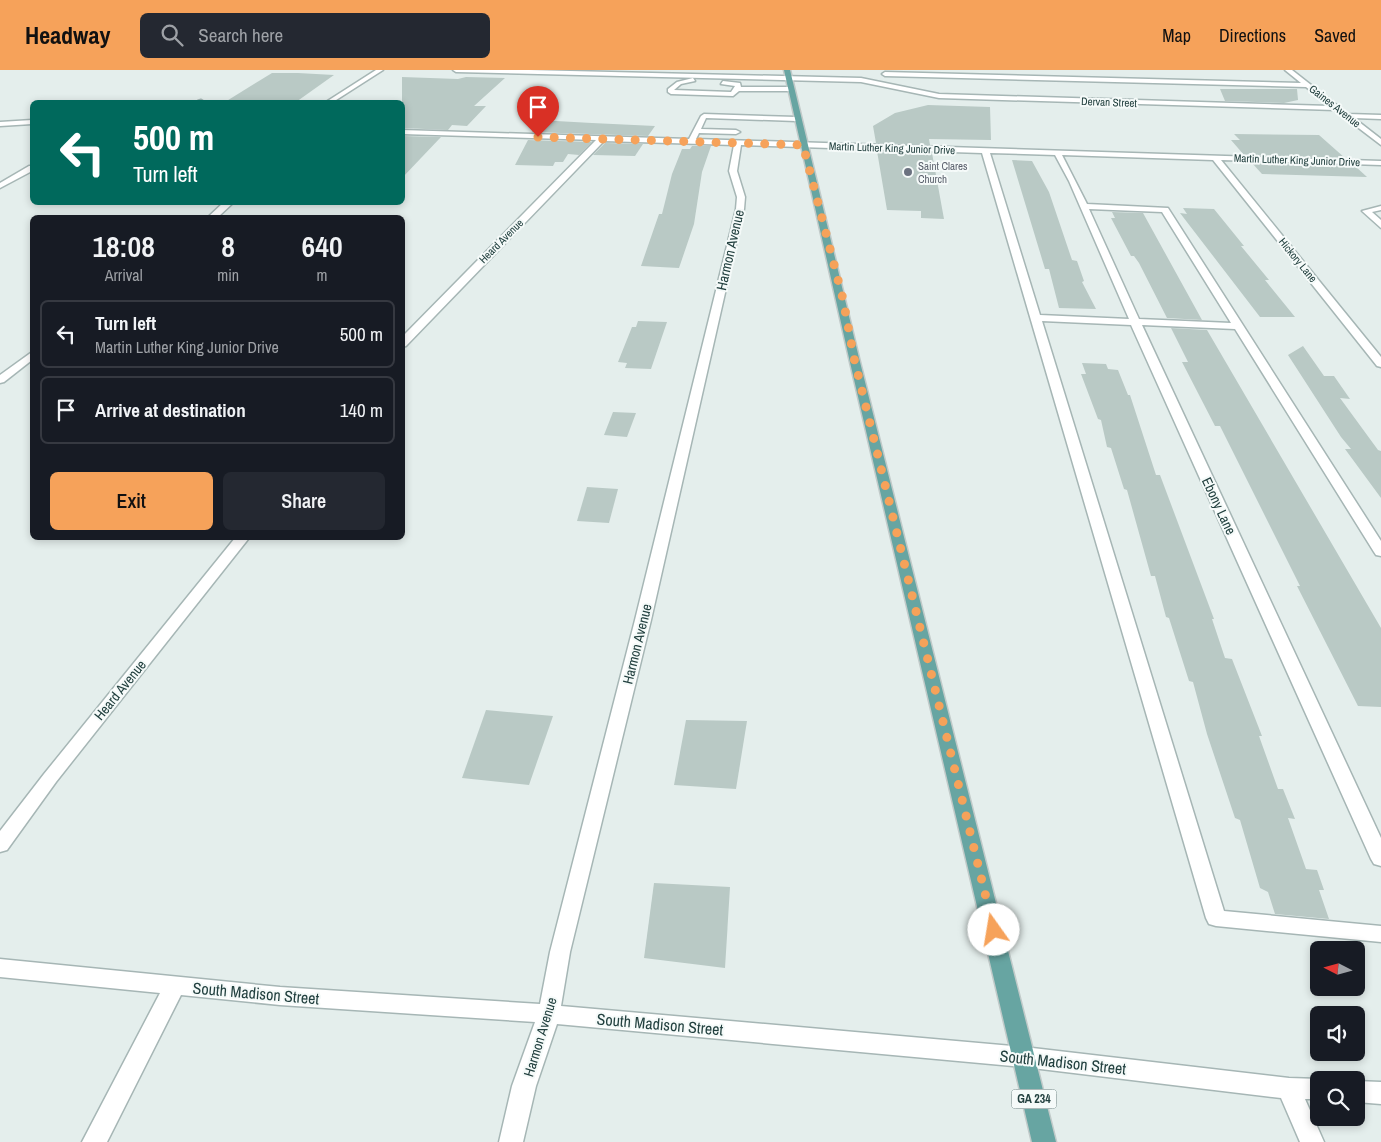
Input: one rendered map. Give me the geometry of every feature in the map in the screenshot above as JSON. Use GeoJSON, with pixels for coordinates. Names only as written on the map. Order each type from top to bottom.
{"type":"FeatureCollection","features":[{"type":"Feature","properties":{"kind":"main road","name":"GA 234"},"geometry":{"type":"LineString","coordinates":[[787,70],[798,128],[843,299],[854,358],[1044,1142]]}},
{"type":"Feature","properties":{"kind":"street"},"geometry":{"type":"LineString","coordinates":[[332,100],[380,70]]}},
{"type":"Feature","properties":{"kind":"street"},"geometry":{"type":"LineString","coordinates":[[456,70],[681,80],[738,84],[733,94],[671,92],[670,90],[681,80]]}},
{"type":"Feature","properties":{"kind":"street","name":"Gaines Avenue"},"geometry":{"type":"LineString","coordinates":[[1288,70],[1381,143]]}},
{"type":"Feature","properties":{"kind":"street"},"geometry":{"type":"LineString","coordinates":[[883,82],[885,72],[1308,85]]}},
{"type":"Feature","properties":{"kind":"street","name":"Dervan Street"},"geometry":{"type":"LineString","coordinates":[[681,80],[695,80],[698,76],[860,80],[883,82],[902,89],[939,96],[1337,108]]}},
{"type":"Feature","properties":{"kind":"street"},"geometry":{"type":"LineString","coordinates":[[737,89],[790,89]]}},
{"type":"Feature","properties":{"kind":"street"},"geometry":{"type":"LineString","coordinates":[[691,142],[704,116],[796,119]]}},
{"type":"Feature","properties":{"kind":"street"},"geometry":{"type":"LineString","coordinates":[[1349,116],[1381,117]]}},
{"type":"Feature","properties":{"kind":"street","name":"Harmon Avenue"},"geometry":{"type":"LineString","coordinates":[[511,1142],[524,1086],[549,1014],[560,952],[643,620],[740,210],[741,197],[733,171],[736,140],[744,117]]}},
{"type":"Feature","properties":{"kind":"street"},"geometry":{"type":"LineString","coordinates":[[0,120],[30,121]]}},
{"type":"Feature","properties":{"kind":"street"},"geometry":{"type":"LineString","coordinates":[[0,124],[30,121]]}},
{"type":"Feature","properties":{"kind":"street"},"geometry":{"type":"LineString","coordinates":[[789,127],[798,128]]}},
{"type":"Feature","properties":{"kind":"street"},"geometry":{"type":"LineString","coordinates":[[696,131],[736,140]]}},
{"type":"Feature","properties":{"kind":"street","name":"Martin Luther King Junior Drive"},"geometry":{"type":"LineString","coordinates":[[405,132],[691,142],[736,140],[803,145],[1381,163]]}},
{"type":"Feature","properties":{"kind":"street","name":"Heard Avenue"},"geometry":{"type":"LineString","coordinates":[[405,341],[601,139]]}},
{"type":"Feature","properties":{"kind":"street"},"geometry":{"type":"LineString","coordinates":[[985,150],[1216,918],[1381,934]]}},
{"type":"Feature","properties":{"kind":"street","name":"Ebony Lane"},"geometry":{"type":"LineString","coordinates":[[1058,152],[1381,859]]}},
{"type":"Feature","properties":{"kind":"street","name":"Hickory Lane"},"geometry":{"type":"LineString","coordinates":[[1215,157],[1381,364]]}},
{"type":"Feature","properties":{"kind":"street"},"geometry":{"type":"LineString","coordinates":[[0,186],[30,169]]}},
{"type":"Feature","properties":{"kind":"street"},"geometry":{"type":"LineString","coordinates":[[215,215],[226,205]]}},
{"type":"Feature","properties":{"kind":"street"},"geometry":{"type":"LineString","coordinates":[[1084,206],[1141,207],[1165,210],[1381,552]]}},
{"type":"Feature","properties":{"kind":"street"},"geometry":{"type":"LineString","coordinates":[[1381,208],[1366,211],[1381,225]]}},
{"type":"Feature","properties":{"kind":"street"},"geometry":{"type":"LineString","coordinates":[[1035,318],[1239,326]]}},
{"type":"Feature","properties":{"kind":"street"},"geometry":{"type":"LineString","coordinates":[[0,380],[30,357]]}},
{"type":"Feature","properties":{"kind":"street","name":"Heard Avenue"},"geometry":{"type":"LineString","coordinates":[[0,845],[50,778],[240,540]]}},
{"type":"Feature","properties":{"kind":"street","name":"South Madison Street"},"geometry":{"type":"LineString","coordinates":[[0,968],[280,996],[549,1014],[1024,1057],[1289,1088],[1310,1089]]}},
{"type":"Feature","properties":{"kind":"street"},"geometry":{"type":"LineString","coordinates":[[94,1142],[175,986]]}},
{"type":"Feature","properties":{"kind":"street"},"geometry":{"type":"LineString","coordinates":[[1289,1088],[1312,1142]]}},
{"type":"Feature","properties":{"kind":"street"},"geometry":{"type":"LineString","coordinates":[[1365,1092],[1381,1093]]}},
{"type":"Feature","properties":{"kind":"building"},"geometry":{"type":"Polygon","coordinates":[[[272,73],[334,75],[299,100],[228,100],[272,73]]]}},
{"type":"Feature","properties":{"kind":"building"},"geometry":{"type":"Polygon","coordinates":[[[402,77],[505,78],[474,106],[486,106],[467,126],[452,125],[448,130],[405,128],[405,100],[402,100],[402,77]]]}},
{"type":"Feature","properties":{"kind":"building"},"geometry":{"type":"Polygon","coordinates":[[[1220,89],[1297,89],[1298,100],[1284,103],[1225,101],[1220,89]]]}},
{"type":"Feature","properties":{"kind":"building"},"geometry":{"type":"Polygon","coordinates":[[[928,105],[990,107],[991,140],[929,139],[930,145],[876,143],[873,126],[895,113],[928,105]]]}},
{"type":"Feature","properties":{"kind":"building"},"geometry":{"type":"Polygon","coordinates":[[[538,120],[655,126],[648,136],[532,132],[538,120]]]}},
{"type":"Feature","properties":{"kind":"building"},"geometry":{"type":"Polygon","coordinates":[[[1234,134],[1319,135],[1345,158],[1244,155],[1231,140],[1240,140],[1234,134]]]}},
{"type":"Feature","properties":{"kind":"building"},"geometry":{"type":"Polygon","coordinates":[[[405,136],[441,137],[405,175],[405,136]]]}},
{"type":"Feature","properties":{"kind":"building"},"geometry":{"type":"Polygon","coordinates":[[[528,140],[592,142],[579,155],[568,154],[563,162],[555,162],[553,166],[515,165],[528,140]]]}},
{"type":"Feature","properties":{"kind":"building"},"geometry":{"type":"Polygon","coordinates":[[[605,143],[643,144],[635,156],[593,155],[605,143]]]}},
{"type":"Feature","properties":{"kind":"building"},"geometry":{"type":"Polygon","coordinates":[[[692,146],[711,146],[702,172],[694,224],[679,268],[641,266],[659,214],[662,214],[672,174],[682,149],[690,149],[692,146]]]}},
{"type":"Feature","properties":{"kind":"building"},"geometry":{"type":"Polygon","coordinates":[[[877,151],[932,153],[944,219],[921,218],[921,211],[887,210],[877,151]]]}},
{"type":"Feature","properties":{"kind":"building"},"geometry":{"type":"Polygon","coordinates":[[[1012,160],[1032,161],[1049,192],[1072,260],[1077,261],[1084,281],[1082,282],[1096,309],[1059,308],[1049,269],[1045,269],[1012,160]]]}},
{"type":"Feature","properties":{"kind":"building"},"geometry":{"type":"Polygon","coordinates":[[[1252,163],[1355,166],[1367,177],[1262,174],[1252,163]]]}},
{"type":"Feature","properties":{"kind":"building"},"geometry":{"type":"Polygon","coordinates":[[[1183,208],[1214,209],[1269,280],[1265,280],[1295,317],[1260,317],[1180,213],[1187,214],[1183,208]]]}},
{"type":"Feature","properties":{"kind":"building"},"geometry":{"type":"Polygon","coordinates":[[[1112,212],[1143,213],[1202,320],[1167,318],[1139,263],[1134,256],[1131,256],[1111,218],[1115,218],[1112,212]]]}},
{"type":"Feature","properties":{"kind":"building"},"geometry":{"type":"Polygon","coordinates":[[[638,321],[667,322],[651,369],[625,368],[627,363],[618,362],[632,327],[636,327],[638,321]]]}},
{"type":"Feature","properties":{"kind":"building"},"geometry":{"type":"Polygon","coordinates":[[[1171,328],[1207,330],[1381,628],[1381,707],[1358,706],[1297,586],[1300,586],[1220,426],[1215,426],[1182,362],[1188,362],[1171,328]]]}},
{"type":"Feature","properties":{"kind":"building"},"geometry":{"type":"Polygon","coordinates":[[[1303,346],[1324,376],[1334,376],[1350,399],[1340,398],[1378,450],[1381,451],[1381,498],[1345,449],[1351,449],[1341,437],[1288,355],[1303,346]]]}},
{"type":"Feature","properties":{"kind":"building"},"geometry":{"type":"Polygon","coordinates":[[[1082,363],[1106,364],[1108,369],[1118,370],[1128,395],[1130,395],[1156,475],[1160,475],[1214,619],[1212,619],[1225,658],[1232,659],[1262,736],[1259,736],[1278,789],[1283,789],[1295,819],[1288,818],[1306,869],[1317,870],[1324,890],[1319,890],[1329,919],[1275,914],[1268,892],[1260,888],[1240,820],[1235,818],[1207,734],[1193,682],[1189,681],[1169,618],[1166,617],[1155,576],[1151,576],[1127,490],[1124,489],[1111,448],[1107,447],[1101,420],[1098,419],[1081,374],[1086,374],[1082,363]]]}},
{"type":"Feature","properties":{"kind":"building"},"geometry":{"type":"Polygon","coordinates":[[[613,412],[636,413],[627,437],[604,435],[613,412]]]}},
{"type":"Feature","properties":{"kind":"building"},"geometry":{"type":"Polygon","coordinates":[[[587,487],[618,489],[609,523],[577,521],[587,487]]]}},
{"type":"Feature","properties":{"kind":"building"},"geometry":{"type":"Polygon","coordinates":[[[486,710],[553,716],[529,785],[462,778],[486,710]]]}},
{"type":"Feature","properties":{"kind":"building"},"geometry":{"type":"Polygon","coordinates":[[[686,720],[747,721],[736,789],[674,785],[686,720]]]}},
{"type":"Feature","properties":{"kind":"building"},"geometry":{"type":"Polygon","coordinates":[[[654,883],[730,887],[725,968],[644,958],[654,883]]]}},
{"type":"Feature","properties":{"kind":"place","name":"Saint Clares Church"},"geometry":{"type":"Point","coordinates":[908,172]}},
{"type":"Feature","properties":{"kind":"route"},"geometry":{"type":"LineString","coordinates":[[538,137],[803,145],[843,299],[854,358],[994,930]]}}]}
